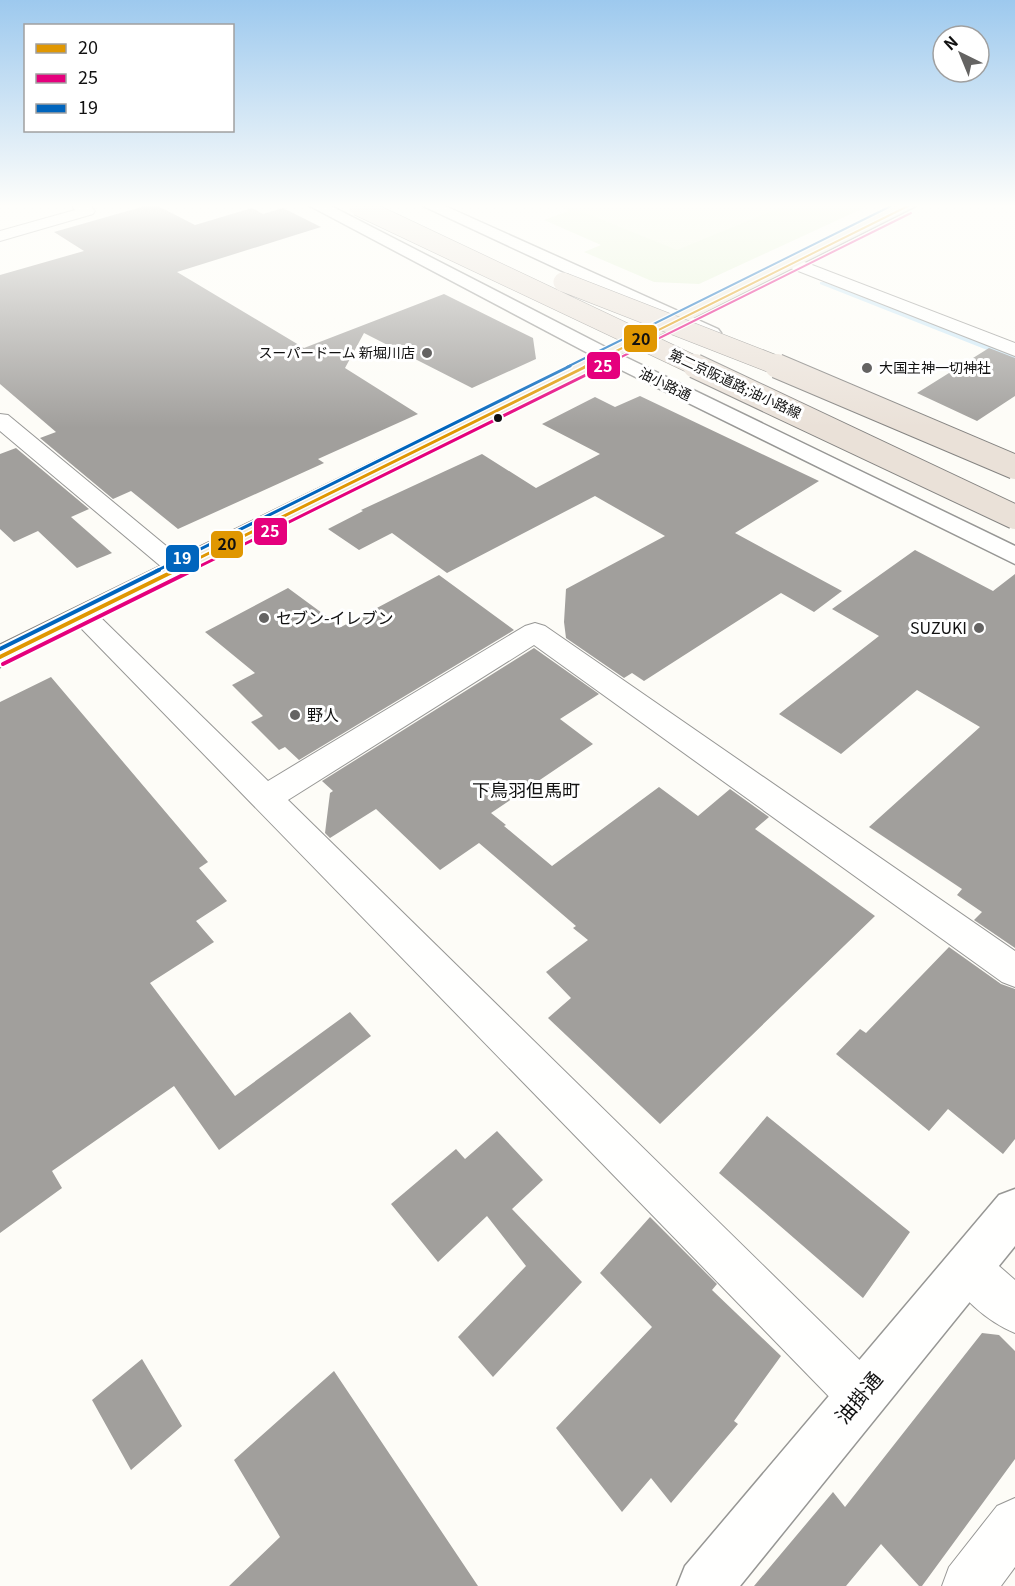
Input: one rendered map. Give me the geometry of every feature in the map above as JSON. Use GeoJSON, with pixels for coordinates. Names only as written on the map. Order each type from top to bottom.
{"type":"FeatureCollection","features":[{"type":"Feature","properties":{"kind":"highway","name":"第二京阪道路;油小路線"},"geometry":{"type":"LineString","coordinates":[[556,280],[994,485]]}},
{"type":"Feature","properties":{"kind":"highway"},"geometry":{"type":"LineString","coordinates":[[560,280],[915,421],[1015,467]]}},
{"type":"Feature","properties":{"kind":"highway","name":"第二京阪道路;油小路線"},"geometry":{"type":"LineString","coordinates":[[516,281],[1015,517]]}},
{"type":"Feature","properties":{"kind":"highway"},"geometry":{"type":"LineString","coordinates":[[516,281],[636,352],[1015,540]]}},
{"type":"Feature","properties":{"kind":"main road"},"geometry":{"type":"LineString","coordinates":[[0,657],[760,280]]}},
{"type":"Feature","properties":{"kind":"street","name":"油小路通"},"geometry":{"type":"LineString","coordinates":[[461,280],[608,356],[1015,556]]}},
{"type":"Feature","properties":{"kind":"street"},"geometry":{"type":"LineString","coordinates":[[595,280],[1015,472]]}},
{"type":"Feature","properties":{"kind":"street"},"geometry":{"type":"LineString","coordinates":[[837,280],[1015,350]]}},
{"type":"Feature","properties":{"kind":"street"},"geometry":{"type":"LineString","coordinates":[[0,420],[179,568]]}},
{"type":"Feature","properties":{"kind":"street"},"geometry":{"type":"LineString","coordinates":[[84,616],[861,1395]]}},
{"type":"Feature","properties":{"kind":"street"},"geometry":{"type":"LineString","coordinates":[[266,798],[535,632],[1015,971]]}},
{"type":"Feature","properties":{"kind":"street","name":"油掛通"},"geometry":{"type":"LineString","coordinates":[[705,1586],[1015,1211]]}},
{"type":"Feature","properties":{"kind":"street"},"geometry":{"type":"LineString","coordinates":[[967,1268],[1015,1310]]}},
{"type":"Feature","properties":{"kind":"street"},"geometry":{"type":"LineString","coordinates":[[968,1586],[1015,1524]]}},
{"type":"Feature","properties":{"kind":"green space"},"geometry":{"type":"Polygon","coordinates":[[[649,280],[708,280],[699,284],[649,280]]]}},
{"type":"Feature","properties":{"kind":"building"},"geometry":{"type":"Polygon","coordinates":[[[0,280],[190,280],[304,348],[444,294],[533,338],[536,359],[472,388],[364,333],[345,368],[418,414],[318,459],[324,463],[178,529],[131,491],[113,499],[40,438],[56,432],[0,384],[0,280]]]}},
{"type":"Feature","properties":{"kind":"building"},"geometry":{"type":"Polygon","coordinates":[[[989,348],[1015,358],[1015,396],[977,421],[917,393],[989,348]]]}},
{"type":"Feature","properties":{"kind":"building"},"geometry":{"type":"Polygon","coordinates":[[[640,396],[819,481],[735,533],[842,591],[814,612],[781,593],[644,681],[632,673],[624,678],[566,638],[564,622],[566,589],[665,536],[595,496],[447,573],[392,533],[359,550],[328,529],[363,511],[361,510],[482,454],[536,488],[600,454],[542,424],[595,397],[615,407],[640,396]]]}},
{"type":"Feature","properties":{"kind":"building"},"geometry":{"type":"Polygon","coordinates":[[[16,448],[89,509],[71,517],[112,553],[77,568],[38,531],[14,542],[0,529],[0,454],[16,448]]]}},
{"type":"Feature","properties":{"kind":"building"},"geometry":{"type":"Polygon","coordinates":[[[915,550],[993,591],[1015,574],[1015,948],[974,920],[982,912],[957,895],[962,889],[869,827],[980,727],[917,690],[841,754],[779,714],[879,636],[832,609],[915,550]]]}},
{"type":"Feature","properties":{"kind":"building"},"geometry":{"type":"Polygon","coordinates":[[[439,575],[514,630],[299,760],[285,747],[279,750],[251,722],[263,716],[232,685],[255,673],[205,632],[288,588],[341,627],[439,575]]]}},
{"type":"Feature","properties":{"kind":"building"},"geometry":{"type":"Polygon","coordinates":[[[534,648],[599,694],[560,719],[593,744],[491,813],[552,866],[659,787],[698,816],[730,789],[769,817],[755,829],[875,916],[660,1124],[548,1018],[571,998],[546,972],[588,940],[573,928],[576,926],[479,843],[440,870],[376,809],[330,838],[325,833],[330,793],[333,791],[322,781],[534,648]]]}},
{"type":"Feature","properties":{"kind":"building"},"geometry":{"type":"Polygon","coordinates":[[[51,677],[208,862],[199,868],[227,901],[196,921],[214,942],[150,983],[235,1096],[350,1012],[371,1036],[219,1150],[174,1086],[52,1171],[62,1188],[0,1233],[0,702],[51,677]]]}},
{"type":"Feature","properties":{"kind":"building"},"geometry":{"type":"Polygon","coordinates":[[[949,947],[1001,984],[1015,989],[1015,1139],[1003,1154],[948,1109],[929,1131],[836,1054],[860,1029],[866,1033],[949,947]]]}},
{"type":"Feature","properties":{"kind":"building"},"geometry":{"type":"Polygon","coordinates":[[[767,1116],[910,1232],[863,1298],[719,1173],[767,1116]]]}},
{"type":"Feature","properties":{"kind":"building"},"geometry":{"type":"Polygon","coordinates":[[[497,1131],[543,1180],[512,1209],[582,1282],[493,1377],[458,1337],[526,1266],[487,1216],[438,1262],[391,1204],[456,1149],[465,1159],[497,1131]]]}},
{"type":"Feature","properties":{"kind":"building"},"geometry":{"type":"Polygon","coordinates":[[[650,1217],[717,1284],[712,1290],[781,1356],[734,1421],[738,1424],[671,1503],[651,1478],[622,1512],[556,1428],[652,1327],[600,1273],[650,1217]]]}},
{"type":"Feature","properties":{"kind":"building"},"geometry":{"type":"Polygon","coordinates":[[[982,1333],[999,1335],[1015,1351],[1015,1459],[922,1586],[919,1586],[881,1544],[846,1586],[754,1586],[833,1492],[845,1507],[982,1333]]]}},
{"type":"Feature","properties":{"kind":"building"},"geometry":{"type":"Polygon","coordinates":[[[142,1359],[182,1426],[131,1470],[92,1400],[142,1359]]]}},
{"type":"Feature","properties":{"kind":"building"},"geometry":{"type":"Polygon","coordinates":[[[334,1371],[478,1586],[229,1586],[280,1537],[234,1460],[334,1371]]]}},
{"type":"Feature","properties":{"kind":"waterway"},"geometry":{"type":"LineString","coordinates":[[822,283],[1015,359]]}},
{"type":"Feature","properties":{"kind":"transit line","name":"19"},"geometry":{"type":"LineString","coordinates":[[0,649],[742,280]]}},
{"type":"Feature","properties":{"kind":"transit line","name":"20"},"geometry":{"type":"LineString","coordinates":[[0,657],[759,280]]}},
{"type":"Feature","properties":{"kind":"transit line","name":"25"},"geometry":{"type":"LineString","coordinates":[[3,664],[776,280]]}},
{"type":"Feature","properties":{"kind":"place","name":"スーパードーム 新堀川店"},"geometry":{"type":"Point","coordinates":[427,353]}},
{"type":"Feature","properties":{"kind":"place","name":"大国主神一切神社"},"geometry":{"type":"Point","coordinates":[867,368]}},
{"type":"Feature","properties":{"kind":"place","name":"セブン-イレブン"},"geometry":{"type":"Point","coordinates":[264,618]}},
{"type":"Feature","properties":{"kind":"place","name":"SUZUKI"},"geometry":{"type":"Point","coordinates":[979,628]}},
{"type":"Feature","properties":{"kind":"place","name":"野人"},"geometry":{"type":"Point","coordinates":[295,715]}},
{"type":"Feature","properties":{"kind":"district","name":"下鳥羽但馬町"},"geometry":{"type":"Point","coordinates":[526,791]}}]}
